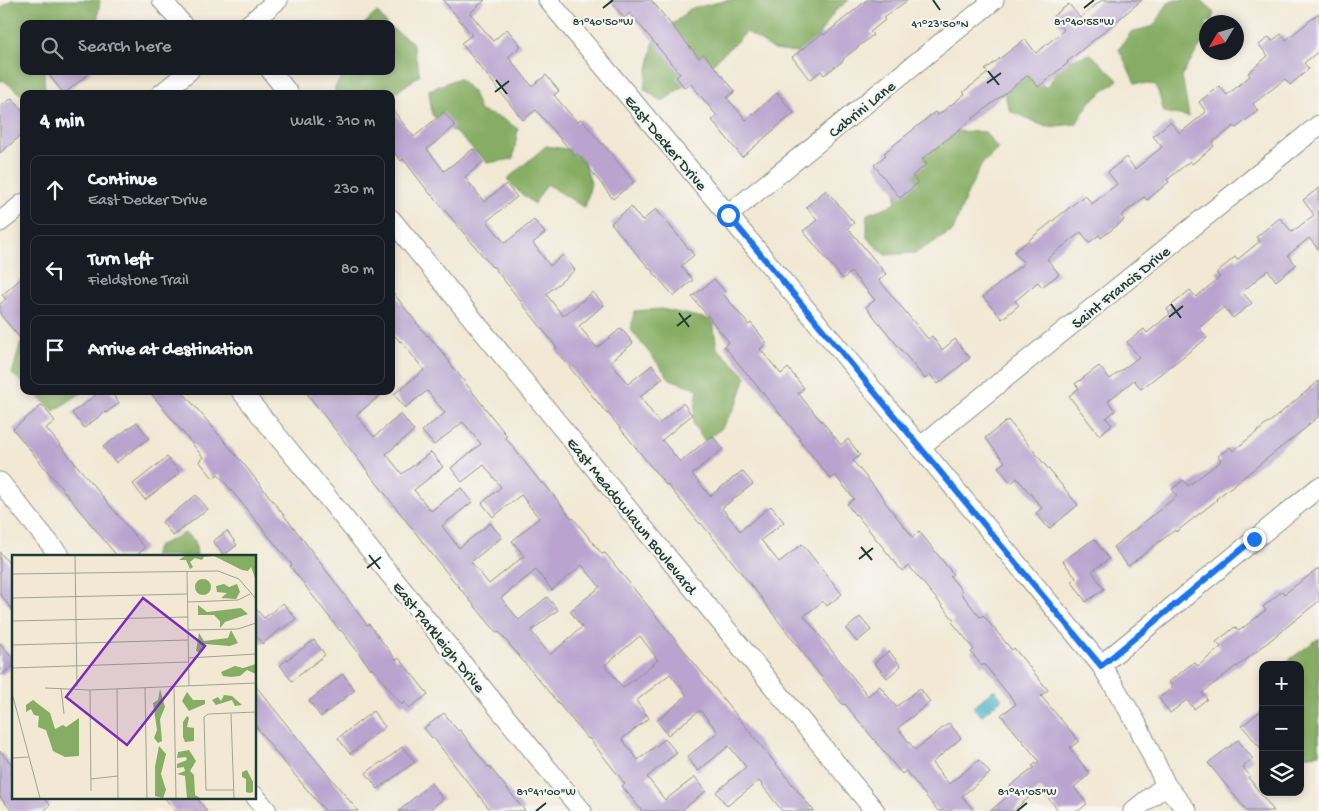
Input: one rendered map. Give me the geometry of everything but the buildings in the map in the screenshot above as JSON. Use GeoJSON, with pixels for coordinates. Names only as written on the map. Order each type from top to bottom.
{"type":"FeatureCollection","features":[{"type":"Feature","properties":{"kind":"street"},"geometry":{"type":"LineString","coordinates":[[162,0],[179,20]]}},
{"type":"Feature","properties":{"kind":"street"},"geometry":{"type":"LineString","coordinates":[[254,20],[278,0]]}},
{"type":"Feature","properties":{"kind":"street","name":"East Decker Drive"},"geometry":{"type":"LineString","coordinates":[[548,0],[1101,666],[1136,722],[1166,785],[1187,811]]}},
{"type":"Feature","properties":{"kind":"street","name":"Cabrini Lane"},"geometry":{"type":"LineString","coordinates":[[728,215],[994,0]]}},
{"type":"Feature","properties":{"kind":"street"},"geometry":{"type":"LineString","coordinates":[[166,90],[184,75]]}},
{"type":"Feature","properties":{"kind":"street"},"geometry":{"type":"LineString","coordinates":[[274,75],[286,90]]}},
{"type":"Feature","properties":{"kind":"street","name":"Saint Francis Drive"},"geometry":{"type":"LineString","coordinates":[[920,447],[1319,125]]}},
{"type":"Feature","properties":{"kind":"street"},"geometry":{"type":"LineString","coordinates":[[0,222],[20,206]]}},
{"type":"Feature","properties":{"kind":"street","name":"East Meadowlawn Boulevard"},"geometry":{"type":"LineString","coordinates":[[395,223],[875,811]]}},
{"type":"Feature","properties":{"kind":"street","name":"East Parkleigh Drive"},"geometry":{"type":"LineString","coordinates":[[244,395],[582,811]]}},
{"type":"Feature","properties":{"kind":"street"},"geometry":{"type":"LineString","coordinates":[[0,482],[59,555]]}},
{"type":"Feature","properties":{"kind":"street"},"geometry":{"type":"LineString","coordinates":[[1101,666],[1319,487]]}},
{"type":"Feature","properties":{"kind":"street"},"geometry":{"type":"LineString","coordinates":[[1133,811],[1166,785]]}},
{"type":"Feature","properties":{"kind":"street"},"geometry":{"type":"LineString","coordinates":[[256,797],[267,811]]}},
{"type":"Feature","properties":{"kind":"green space"},"geometry":{"type":"Polygon","coordinates":[[[11,0],[100,0],[98,20],[20,20],[20,75],[44,75],[45,90],[20,90],[20,93],[3,80],[0,82],[0,9],[11,0]]]}},
{"type":"Feature","properties":{"kind":"green space"},"geometry":{"type":"Polygon","coordinates":[[[728,0],[849,0],[835,11],[806,54],[774,50],[747,32],[710,66],[662,102],[644,89],[654,40],[690,9],[728,0]]]}},
{"type":"Feature","properties":{"kind":"green space"},"geometry":{"type":"Polygon","coordinates":[[[1175,0],[1202,0],[1214,13],[1213,15],[1199,15],[1199,48],[1182,75],[1189,117],[1164,112],[1156,85],[1135,83],[1119,49],[1131,32],[1154,26],[1168,3],[1175,0]]]}},
{"type":"Feature","properties":{"kind":"green space"},"geometry":{"type":"Polygon","coordinates":[[[377,12],[384,20],[368,20],[377,12]]]}},
{"type":"Feature","properties":{"kind":"green space"},"geometry":{"type":"Polygon","coordinates":[[[395,31],[412,42],[420,75],[395,93],[395,90],[335,90],[343,75],[395,75],[395,31]]]}},
{"type":"Feature","properties":{"kind":"green space"},"geometry":{"type":"Polygon","coordinates":[[[1091,54],[1118,80],[1090,102],[1076,124],[1046,127],[1010,111],[1001,85],[1029,75],[1047,88],[1062,62],[1091,54]]]}},
{"type":"Feature","properties":{"kind":"green space"},"geometry":{"type":"Polygon","coordinates":[[[459,78],[473,92],[480,111],[501,118],[518,129],[513,159],[487,163],[463,139],[432,115],[429,90],[459,78]]]}},
{"type":"Feature","properties":{"kind":"green space"},"geometry":{"type":"Polygon","coordinates":[[[947,131],[985,132],[998,149],[981,165],[953,231],[915,253],[885,255],[867,238],[867,214],[895,204],[898,174],[947,131]]]}},
{"type":"Feature","properties":{"kind":"green space"},"geometry":{"type":"Polygon","coordinates":[[[546,146],[580,151],[591,183],[585,208],[547,184],[534,204],[507,179],[546,146]]]}},
{"type":"Feature","properties":{"kind":"green space"},"geometry":{"type":"Polygon","coordinates":[[[661,309],[713,320],[717,348],[746,376],[737,404],[721,429],[704,441],[693,423],[698,389],[670,379],[631,330],[634,311],[661,309]]]}},
{"type":"Feature","properties":{"kind":"green space"},"geometry":{"type":"Polygon","coordinates":[[[20,345],[20,381],[12,374],[20,345]]]}},
{"type":"Feature","properties":{"kind":"green space"},"geometry":{"type":"Polygon","coordinates":[[[36,395],[78,395],[54,411],[36,395]]]}},
{"type":"Feature","properties":{"kind":"green space"},"geometry":{"type":"Polygon","coordinates":[[[185,533],[195,541],[197,555],[154,555],[158,546],[185,533]]]}},
{"type":"Feature","properties":{"kind":"green space"},"geometry":{"type":"Polygon","coordinates":[[[1319,638],[1319,754],[1304,756],[1304,661],[1287,661],[1319,638]]]}},
{"type":"Feature","properties":{"kind":"water"},"geometry":{"type":"Polygon","coordinates":[[[994,689],[1002,699],[981,716],[973,707],[994,689]]]}},
{"type":"Feature","properties":{"kind":"route"},"geometry":{"type":"LineString","coordinates":[[728,215],[1101,666],[1254,539]]}}]}
